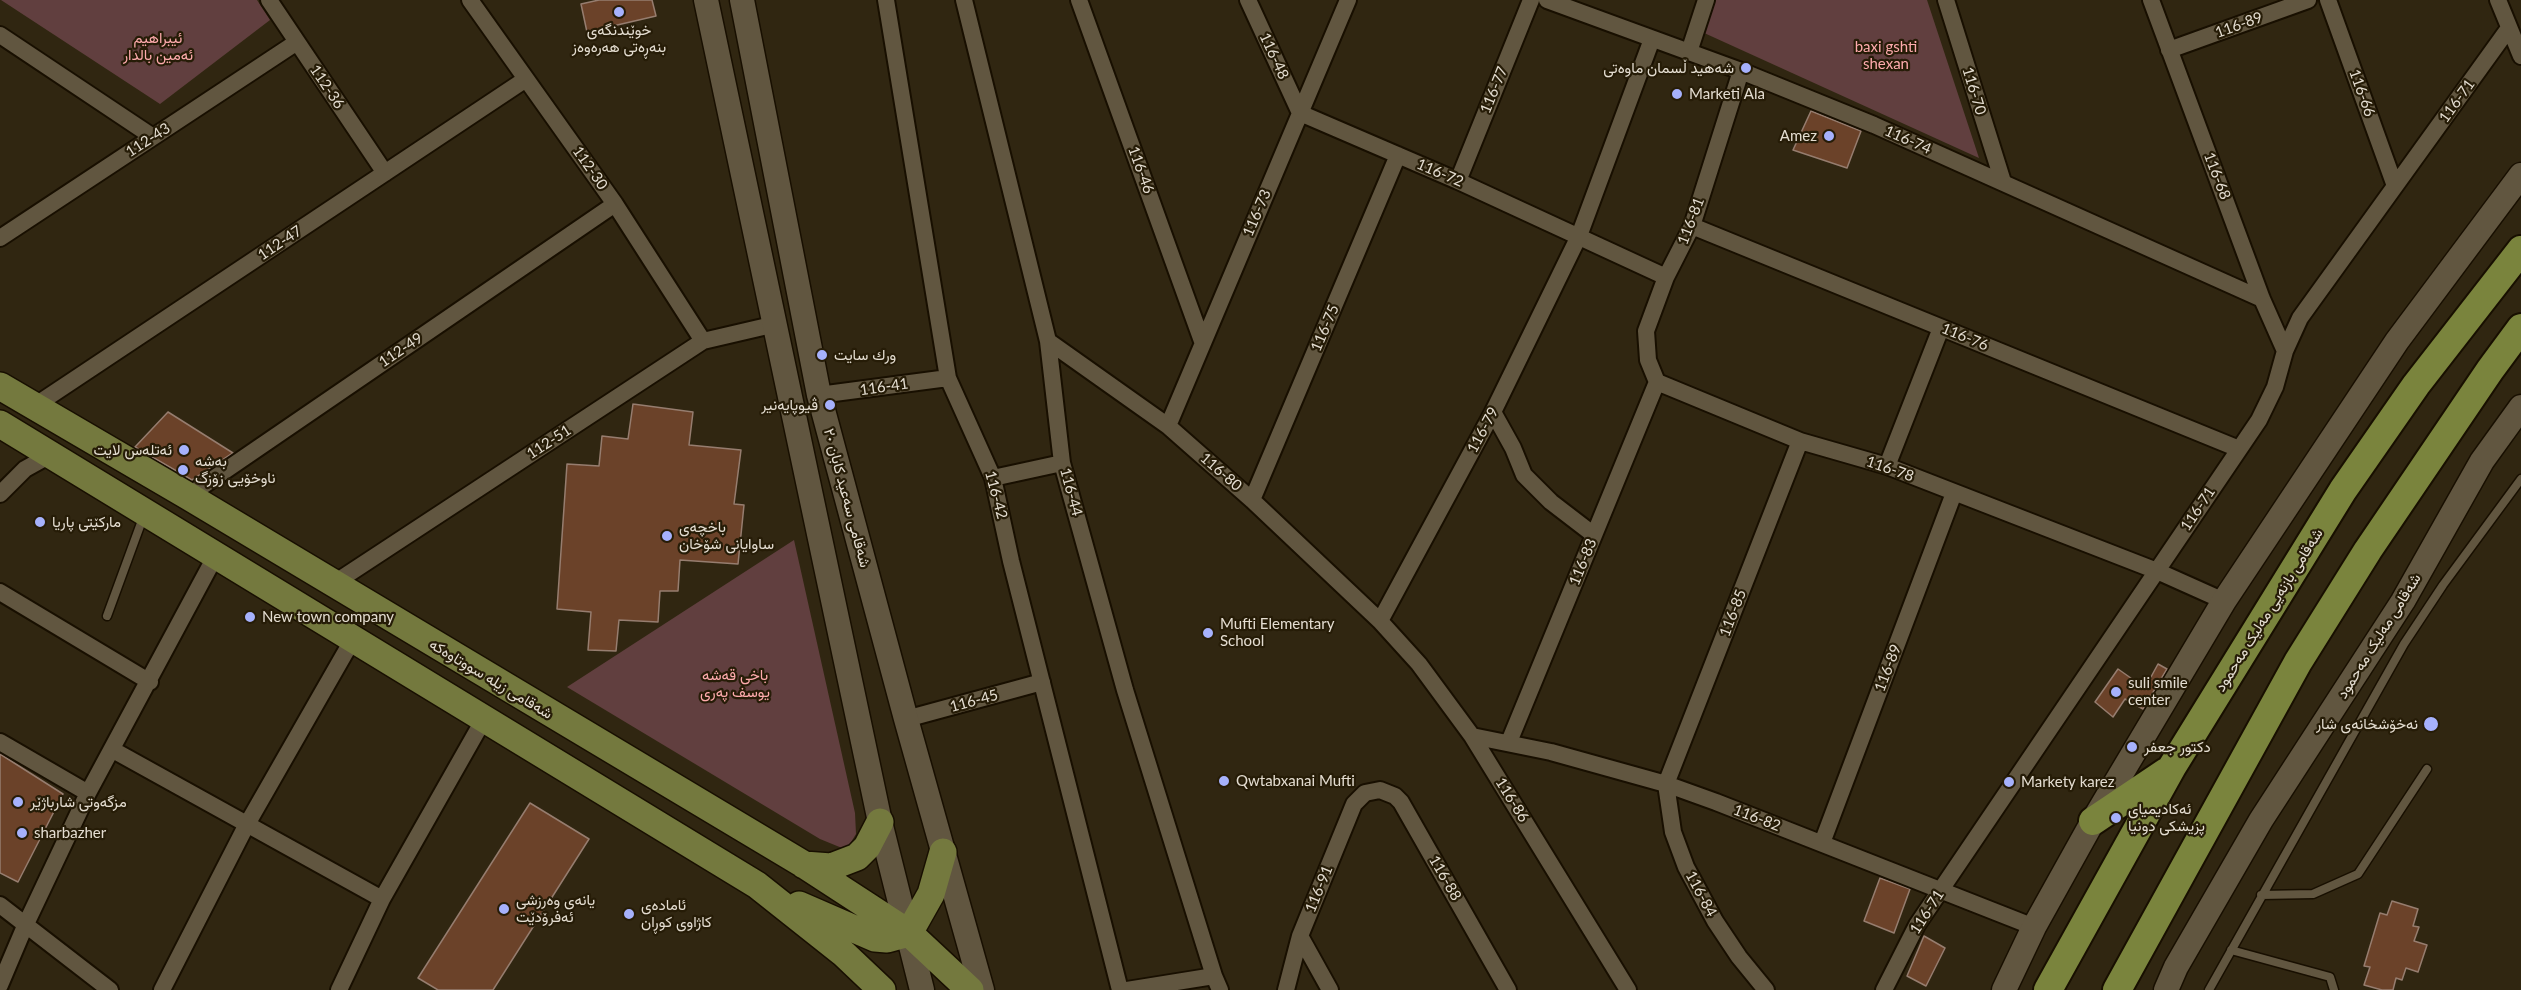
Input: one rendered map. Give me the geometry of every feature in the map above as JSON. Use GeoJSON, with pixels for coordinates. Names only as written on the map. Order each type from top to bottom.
{"type":"FeatureCollection","features":[{"type":"Feature","properties":{"kind":"highway","name":"شەقامی بازنەیی مەلیک مەحمود"},"geometry":{"type":"LineString","coordinates":[[2048,990],[2172,767],[2343,490],[2416,385],[2521,250]]}},
{"type":"Feature","properties":{"kind":"highway"},"geometry":{"type":"LineString","coordinates":[[2122,983],[2298,662],[2368,550],[2490,369],[2521,328]]}},
{"type":"Feature","properties":{"kind":"highway"},"geometry":{"type":"LineString","coordinates":[[2093,821],[2172,767]]}},
{"type":"Feature","properties":{"kind":"main road","name":"شەقامی سەعید کابان ٢٠"},"geometry":{"type":"LineString","coordinates":[[706,0],[880,822],[922,990]]}},
{"type":"Feature","properties":{"kind":"main road","name":"شەقامی سەعید کابان ٢٠"},"geometry":{"type":"LineString","coordinates":[[742,0],[819,395],[982,990]]}},
{"type":"Feature","properties":{"kind":"main road"},"geometry":{"type":"LineString","coordinates":[[2004,990],[2034,927],[2093,821],[2224,601],[2397,340],[2521,175]]}},
{"type":"Feature","properties":{"kind":"main road"},"geometry":{"type":"LineString","coordinates":[[756,239],[787,233]]}},
{"type":"Feature","properties":{"kind":"main road","name":"شەقامی زیلە سووتاوەکە"},"geometry":{"type":"LineString","coordinates":[[0,386],[803,864],[909,933],[970,990]]}},
{"type":"Feature","properties":{"kind":"main road","name":"شەقامی مەلیک مەحمود"},"geometry":{"type":"LineString","coordinates":[[2166,990],[2176,967],[2261,819],[2403,601],[2482,461],[2521,407]]}},
{"type":"Feature","properties":{"kind":"main road"},"geometry":{"type":"LineString","coordinates":[[0,424],[757,885],[863,935],[887,939],[909,933],[931,894],[943,852]]}},
{"type":"Feature","properties":{"kind":"main road"},"geometry":{"type":"LineString","coordinates":[[536,751],[555,718]]}},
{"type":"Feature","properties":{"kind":"main road"},"geometry":{"type":"LineString","coordinates":[[803,864],[816,868],[831,867],[857,857],[867,848],[880,822]]}},
{"type":"Feature","properties":{"kind":"main road"},"geometry":{"type":"LineString","coordinates":[[757,885],[844,954],[882,990]]}},
{"type":"Feature","properties":{"kind":"street","name":"112-36"},"geometry":{"type":"LineString","coordinates":[[269,0],[385,173]]}},
{"type":"Feature","properties":{"kind":"street","name":"112-30"},"geometry":{"type":"LineString","coordinates":[[470,0],[615,204],[703,341]]}},
{"type":"Feature","properties":{"kind":"street","name":"116-42"},"geometry":{"type":"LineString","coordinates":[[886,0],[948,378],[993,478],[1120,990]]}},
{"type":"Feature","properties":{"kind":"street","name":"116-44"},"geometry":{"type":"LineString","coordinates":[[964,0],[1047,340],[1062,463],[1125,690],[1217,983]]}},
{"type":"Feature","properties":{"kind":"street","name":"116-46"},"geometry":{"type":"LineString","coordinates":[[1079,0],[1202,340]]}},
{"type":"Feature","properties":{"kind":"street","name":"116-48"},"geometry":{"type":"LineString","coordinates":[[1248,0],[1300,113]]}},
{"type":"Feature","properties":{"kind":"street","name":"116-73"},"geometry":{"type":"LineString","coordinates":[[1168,426],[1202,340],[1348,0]]}},
{"type":"Feature","properties":{"kind":"street","name":"116-77"},"geometry":{"type":"LineString","coordinates":[[1458,181],[1531,0]]}},
{"type":"Feature","properties":{"kind":"street","name":"116-74"},"geometry":{"type":"LineString","coordinates":[[1547,0],[1741,71],[1874,125],[2262,298]]}},
{"type":"Feature","properties":{"kind":"street"},"geometry":{"type":"LineString","coordinates":[[1689,52],[1706,0]]}},
{"type":"Feature","properties":{"kind":"street","name":"116-70"},"geometry":{"type":"LineString","coordinates":[[1946,0],[2003,182]]}},
{"type":"Feature","properties":{"kind":"street","name":"116-68"},"geometry":{"type":"LineString","coordinates":[[2151,0],[2262,298],[2285,351]]}},
{"type":"Feature","properties":{"kind":"street","name":"116-89"},"geometry":{"type":"LineString","coordinates":[[2169,50],[2308,0]]}},
{"type":"Feature","properties":{"kind":"street","name":"116-66"},"geometry":{"type":"LineString","coordinates":[[2328,0],[2395,186]]}},
{"type":"Feature","properties":{"kind":"street"},"geometry":{"type":"LineString","coordinates":[[2498,0],[2520,51]]}},
{"type":"Feature","properties":{"kind":"street","name":"116-71"},"geometry":{"type":"LineString","coordinates":[[1884,990],[1905,945],[1941,889],[2268,404],[2285,351],[2300,318],[2509,28]]}},
{"type":"Feature","properties":{"kind":"street"},"geometry":{"type":"LineString","coordinates":[[0,35],[153,137]]}},
{"type":"Feature","properties":{"kind":"street","name":"116-79"},"geometry":{"type":"LineString","coordinates":[[1380,621],[1493,412],[1579,236],[1652,39]]}},
{"type":"Feature","properties":{"kind":"street","name":"112-43"},"geometry":{"type":"LineString","coordinates":[[0,238],[297,42]]}},
{"type":"Feature","properties":{"kind":"street","name":"116-81"},"geometry":{"type":"LineString","coordinates":[[1666,277],[1692,226],[1741,71]]}},
{"type":"Feature","properties":{"kind":"street","name":"112-47"},"geometry":{"type":"LineString","coordinates":[[33,407],[526,79]]}},
{"type":"Feature","properties":{"kind":"street","name":"116-72"},"geometry":{"type":"LineString","coordinates":[[1300,113],[1579,236]]}},
{"type":"Feature","properties":{"kind":"street","name":"116-75"},"geometry":{"type":"LineString","coordinates":[[1252,500],[1398,155]]}},
{"type":"Feature","properties":{"kind":"street","name":"112-49"},"geometry":{"type":"LineString","coordinates":[[188,496],[615,204]]}},
{"type":"Feature","properties":{"kind":"street","name":"116-76"},"geometry":{"type":"LineString","coordinates":[[1692,226],[2239,449]]}},
{"type":"Feature","properties":{"kind":"street"},"geometry":{"type":"LineString","coordinates":[[1579,236],[1666,277],[1646,332],[1648,360],[1657,382]]}},
{"type":"Feature","properties":{"kind":"street","name":"112-51"},"geometry":{"type":"LineString","coordinates":[[333,584],[703,341],[776,324]]}},
{"type":"Feature","properties":{"kind":"street"},"geometry":{"type":"LineString","coordinates":[[1887,466],[1941,328]]}},
{"type":"Feature","properties":{"kind":"street","name":"116-80"},"geometry":{"type":"LineString","coordinates":[[1047,340],[1168,426],[1252,500],[1380,621]]}},
{"type":"Feature","properties":{"kind":"street","name":"116-41"},"geometry":{"type":"LineString","coordinates":[[819,395],[948,378]]}},
{"type":"Feature","properties":{"kind":"street","name":"116-78"},"geometry":{"type":"LineString","coordinates":[[1657,382],[1800,441],[1887,466],[2157,571],[2224,601]]}},
{"type":"Feature","properties":{"kind":"street","name":"116-83"},"geometry":{"type":"LineString","coordinates":[[1509,742],[1657,382]]}},
{"type":"Feature","properties":{"kind":"street"},"geometry":{"type":"LineString","coordinates":[[1493,412],[1513,448],[1524,475],[1551,502],[1594,535]]}},
{"type":"Feature","properties":{"kind":"street","name":"116-85"},"geometry":{"type":"LineString","coordinates":[[1666,784],[1800,441]]}},
{"type":"Feature","properties":{"kind":"street"},"geometry":{"type":"LineString","coordinates":[[0,494],[25,469],[52,454]]}},
{"type":"Feature","properties":{"kind":"street"},"geometry":{"type":"LineString","coordinates":[[993,478],[1062,463]]}},
{"type":"Feature","properties":{"kind":"street","name":"116-89"},"geometry":{"type":"LineString","coordinates":[[1822,843],[1954,493]]}},
{"type":"Feature","properties":{"kind":"street"},"geometry":{"type":"LineString","coordinates":[[0,985],[25,926],[88,793],[150,682],[216,555]]}},
{"type":"Feature","properties":{"kind":"street"},"geometry":{"type":"LineString","coordinates":[[0,592],[150,682]]}},
{"type":"Feature","properties":{"kind":"street","name":"116-86"},"geometry":{"type":"LineString","coordinates":[[1380,621],[1419,664],[1472,736],[1628,990]]}},
{"type":"Feature","properties":{"kind":"street"},"geometry":{"type":"LineString","coordinates":[[162,990],[246,826],[352,639]]}},
{"type":"Feature","properties":{"kind":"street","name":"116-45"},"geometry":{"type":"LineString","coordinates":[[906,719],[1042,682]]}},
{"type":"Feature","properties":{"kind":"street"},"geometry":{"type":"LineString","coordinates":[[339,990],[382,899],[484,719]]}},
{"type":"Feature","properties":{"kind":"street","name":"116-82"},"geometry":{"type":"LineString","coordinates":[[1472,736],[1509,742],[1666,784],[2034,927]]}},
{"type":"Feature","properties":{"kind":"street"},"geometry":{"type":"LineString","coordinates":[[0,742],[88,793]]}},
{"type":"Feature","properties":{"kind":"street"},"geometry":{"type":"LineString","coordinates":[[112,750],[382,899]]}},
{"type":"Feature","properties":{"kind":"street","name":"116-84"},"geometry":{"type":"LineString","coordinates":[[1666,784],[1673,832],[1686,867],[1715,921],[1739,957],[1766,990]]}},
{"type":"Feature","properties":{"kind":"street","name":"116-88"},"geometry":{"type":"LineString","coordinates":[[1365,794],[1380,790],[1395,796],[1401,802],[1508,990]]}},
{"type":"Feature","properties":{"kind":"street","name":"116-91"},"geometry":{"type":"LineString","coordinates":[[1286,990],[1300,936],[1354,804],[1365,794]]}},
{"type":"Feature","properties":{"kind":"street"},"geometry":{"type":"LineString","coordinates":[[0,905],[110,990]]}},
{"type":"Feature","properties":{"kind":"street"},"geometry":{"type":"LineString","coordinates":[[1300,936],[1330,990]]}},
{"type":"Feature","properties":{"kind":"street"},"geometry":{"type":"LineString","coordinates":[[1127,990],[1217,983]]}},
{"type":"Feature","properties":{"kind":"lane"},"geometry":{"type":"LineString","coordinates":[[2209,990],[2404,644],[2443,585],[2521,478]]}},
{"type":"Feature","properties":{"kind":"lane"},"geometry":{"type":"LineString","coordinates":[[107,616],[146,512]]}},
{"type":"Feature","properties":{"kind":"lane"},"geometry":{"type":"LineString","coordinates":[[2261,895],[2313,894],[2358,874],[2427,770]]}},
{"type":"Feature","properties":{"kind":"lane"},"geometry":{"type":"LineString","coordinates":[[2231,950],[2330,977],[2334,990]]}},
{"type":"Feature","properties":{"kind":"green space","name":"ئیبراهیم ئەمین بالدار"},"geometry":{"type":"Polygon","coordinates":[[[1,0],[257,0],[270,20],[160,104],[1,0]]]}},
{"type":"Feature","properties":{"kind":"green space","name":"baxi gshti shexan"},"geometry":{"type":"Polygon","coordinates":[[[1713,0],[1927,0],[1979,158],[1702,32],[1713,0]]]}},
{"type":"Feature","properties":{"kind":"green space","name":"باخی قەشە یوسف پەری"},"geometry":{"type":"Polygon","coordinates":[[[794,540],[855,813],[856,834],[848,847],[842,848],[820,839],[567,687],[794,540]]]}},
{"type":"Feature","properties":{"kind":"building","name":"خوێندنگەی بنەڕەتی هەرەوەز"},"geometry":{"type":"Polygon","coordinates":[[[599,0],[652,0],[656,16],[587,32],[581,4],[599,0]]]}},
{"type":"Feature","properties":{"kind":"building","name":"Amez"},"geometry":{"type":"Polygon","coordinates":[[[1811,111],[1861,131],[1847,168],[1793,150],[1811,111]]]}},
{"type":"Feature","properties":{"kind":"building","name":"باخچەی ساوایانی شۆخان"},"geometry":{"type":"Polygon","coordinates":[[[633,404],[693,412],[689,445],[741,450],[734,504],[744,505],[738,564],[680,560],[678,591],[660,591],[658,622],[619,620],[616,651],[588,650],[591,612],[557,609],[567,464],[599,466],[602,436],[628,439],[633,404]]]}},
{"type":"Feature","properties":{"kind":"building","name":"ئەتلەس لایت"},"geometry":{"type":"Polygon","coordinates":[[[168,412],[233,453],[192,480],[135,447],[168,412]]]}},
{"type":"Feature","properties":{"kind":"building"},"geometry":{"type":"Polygon","coordinates":[[[2158,664],[2167,669],[2143,709],[2125,699],[2113,717],[2095,702],[2118,669],[2145,688],[2158,664]]]}},
{"type":"Feature","properties":{"kind":"building","name":"sharbazher"},"geometry":{"type":"Polygon","coordinates":[[[0,754],[63,794],[18,882],[0,873],[0,754]]]}},
{"type":"Feature","properties":{"kind":"building","name":"یانەی وەرزشی ئەفرۆدێت"},"geometry":{"type":"Polygon","coordinates":[[[530,803],[589,839],[493,990],[438,990],[418,978],[530,803]]]}},
{"type":"Feature","properties":{"kind":"building"},"geometry":{"type":"Polygon","coordinates":[[[1880,878],[1910,889],[1894,933],[1864,921],[1880,878]]]}},
{"type":"Feature","properties":{"kind":"building"},"geometry":{"type":"Polygon","coordinates":[[[2392,901],[2418,909],[2413,926],[2419,927],[2414,941],[2427,945],[2418,972],[2406,968],[2402,980],[2396,978],[2393,990],[2382,990],[2364,985],[2370,967],[2364,966],[2380,913],[2387,915],[2392,901]]]}},
{"type":"Feature","properties":{"kind":"building"},"geometry":{"type":"Polygon","coordinates":[[[1924,936],[1945,948],[1926,986],[1907,976],[1924,936]]]}},
{"type":"Feature","properties":{"kind":"place","name":"خوێندنگەی بنەڕەتی هەرەوەز"},"geometry":{"type":"Point","coordinates":[619,12]}},
{"type":"Feature","properties":{"kind":"place","name":"شەھید ڵسمان ماوەتی"},"geometry":{"type":"Point","coordinates":[1746,68]}},
{"type":"Feature","properties":{"kind":"place","name":"Marketi Ala"},"geometry":{"type":"Point","coordinates":[1677,94]}},
{"type":"Feature","properties":{"kind":"place","name":"Amez"},"geometry":{"type":"Point","coordinates":[1829,136]}},
{"type":"Feature","properties":{"kind":"place","name":"ورك سايت"},"geometry":{"type":"Point","coordinates":[822,355]}},
{"type":"Feature","properties":{"kind":"place","name":"ڤیوپایەنیر"},"geometry":{"type":"Point","coordinates":[830,405]}},
{"type":"Feature","properties":{"kind":"place","name":"ئەتلەس لایت"},"geometry":{"type":"Point","coordinates":[184,450]}},
{"type":"Feature","properties":{"kind":"place","name":"بەشە ناوخۆیی زۆزگ"},"geometry":{"type":"Point","coordinates":[183,470]}},
{"type":"Feature","properties":{"kind":"place","name":"مارکێتی پاریا"},"geometry":{"type":"Point","coordinates":[40,522]}},
{"type":"Feature","properties":{"kind":"place","name":"باخچەی ساوایانی شۆخان"},"geometry":{"type":"Point","coordinates":[667,536]}},
{"type":"Feature","properties":{"kind":"place","name":"New town company"},"geometry":{"type":"Point","coordinates":[250,617]}},
{"type":"Feature","properties":{"kind":"place","name":"Mufti Elementary School"},"geometry":{"type":"Point","coordinates":[1208,633]}},
{"type":"Feature","properties":{"kind":"place","name":"suli smile center"},"geometry":{"type":"Point","coordinates":[2116,692]}},
{"type":"Feature","properties":{"kind":"place","name":"نەخۆشخانەی شار"},"geometry":{"type":"Point","coordinates":[2431,724]}},
{"type":"Feature","properties":{"kind":"place","name":"دكتور جعفر"},"geometry":{"type":"Point","coordinates":[2132,747]}},
{"type":"Feature","properties":{"kind":"place","name":"Qwtabxanai Mufti"},"geometry":{"type":"Point","coordinates":[1224,781]}},
{"type":"Feature","properties":{"kind":"place","name":"Markety karez"},"geometry":{"type":"Point","coordinates":[2009,782]}},
{"type":"Feature","properties":{"kind":"place","name":"مزگەوتی شارباژێر"},"geometry":{"type":"Point","coordinates":[18,802]}},
{"type":"Feature","properties":{"kind":"place","name":"ئەکادیمیای پزیشکی دونیا"},"geometry":{"type":"Point","coordinates":[2116,818]}},
{"type":"Feature","properties":{"kind":"place","name":"sharbazher"},"geometry":{"type":"Point","coordinates":[22,833]}},
{"type":"Feature","properties":{"kind":"place","name":"یانەی وەرزشی ئەفرۆدێت"},"geometry":{"type":"Point","coordinates":[504,909]}},
{"type":"Feature","properties":{"kind":"place","name":"ئامادەی کاژاوی کوڕان"},"geometry":{"type":"Point","coordinates":[629,914]}}]}
